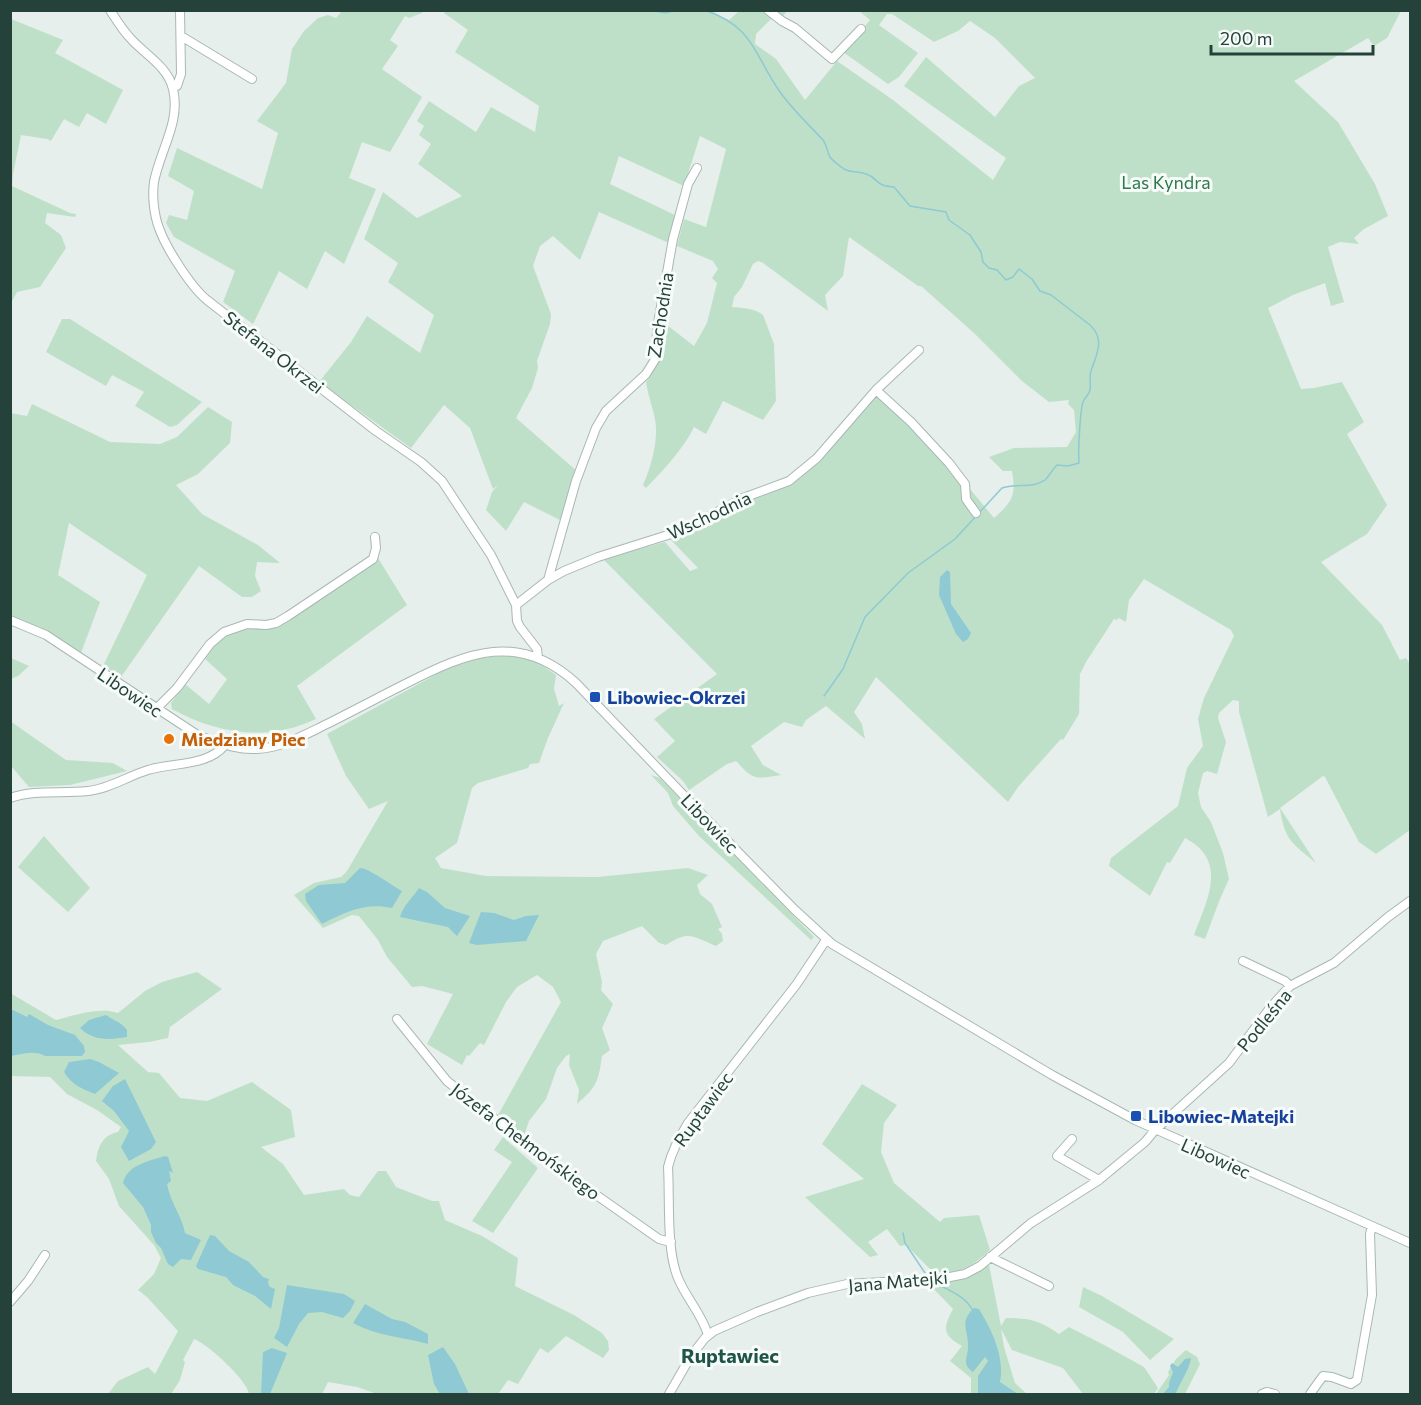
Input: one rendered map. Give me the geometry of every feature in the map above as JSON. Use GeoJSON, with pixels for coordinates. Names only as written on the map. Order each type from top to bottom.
{"type":"FeatureCollection","features":[{"type":"Feature","properties":{"kind":"street","name":"Stefana Okrzei"},"geometry":{"type":"LineString","coordinates":[[110,10],[131,39],[154,59],[172,86],[175,111],[169,141],[154,183],[154,195],[158,227],[191,282],[199,293],[284,360],[376,431],[430,469],[452,495],[492,555],[516,604],[517,621],[537,649],[538,658]]}},
{"type":"Feature","properties":{"kind":"street"},"geometry":{"type":"LineString","coordinates":[[172,86],[177,86],[181,74],[180,10]]}},
{"type":"Feature","properties":{"kind":"street"},"geometry":{"type":"LineString","coordinates":[[768,10],[795,28],[832,59],[861,28]]}},
{"type":"Feature","properties":{"kind":"street"},"geometry":{"type":"LineString","coordinates":[[182,36],[252,79]]}},
{"type":"Feature","properties":{"kind":"street","name":"Zachodnia"},"geometry":{"type":"LineString","coordinates":[[548,580],[576,481],[596,428],[606,411],[646,374],[656,358],[657,329],[673,239],[688,184],[697,168]]}},
{"type":"Feature","properties":{"kind":"street","name":"Wschodnia"},"geometry":{"type":"LineString","coordinates":[[516,604],[548,580],[598,557],[691,526],[743,498],[789,481],[817,458],[876,390],[918,350]]}},
{"type":"Feature","properties":{"kind":"street"},"geometry":{"type":"LineString","coordinates":[[876,390],[911,422],[949,463],[965,484],[966,499],[976,513]]}},
{"type":"Feature","properties":{"kind":"street"},"geometry":{"type":"LineString","coordinates":[[156,709],[183,680],[210,644],[224,632],[247,624],[276,623],[288,616],[373,559],[375,537]]}},
{"type":"Feature","properties":{"kind":"street","name":"Libowiec"},"geometry":{"type":"LineString","coordinates":[[10,620],[46,635],[199,736],[225,745],[257,749],[281,745],[303,736],[462,658],[499,651],[519,652],[538,658],[556,667],[576,683],[826,940],[1053,1075],[1155,1130],[1410,1243]]}},
{"type":"Feature","properties":{"kind":"street"},"geometry":{"type":"LineString","coordinates":[[10,798],[25,793],[89,791],[112,785],[146,770],[213,756],[225,745]]}},
{"type":"Feature","properties":{"kind":"street","name":"Podleśna"},"geometry":{"type":"LineString","coordinates":[[1155,1130],[1229,1063],[1270,1008],[1290,986],[1334,963],[1388,916],[1410,901]]}},
{"type":"Feature","properties":{"kind":"street","name":"Ruptawiec"},"geometry":{"type":"LineString","coordinates":[[708,1335],[705,1324],[677,1276],[671,1242],[668,1167],[674,1147],[688,1123],[796,985],[826,940]]}},
{"type":"Feature","properties":{"kind":"street"},"geometry":{"type":"LineString","coordinates":[[1243,961],[1285,981],[1290,986]]}},
{"type":"Feature","properties":{"kind":"street","name":"Józefa Chełmońskiego"},"geometry":{"type":"LineString","coordinates":[[397,1020],[447,1081],[545,1159],[659,1239],[671,1242]]}},
{"type":"Feature","properties":{"kind":"street","name":"Jana Matejki"},"geometry":{"type":"LineString","coordinates":[[669,1395],[691,1356],[708,1335],[757,1312],[808,1293],[847,1284],[940,1279],[960,1275],[980,1266],[1030,1223],[1099,1180],[1145,1142],[1155,1130]]}},
{"type":"Feature","properties":{"kind":"street"},"geometry":{"type":"LineString","coordinates":[[1072,1139],[1058,1156],[1099,1180]]}},
{"type":"Feature","properties":{"kind":"street"},"geometry":{"type":"LineString","coordinates":[[1310,1395],[1323,1376],[1351,1384],[1357,1380],[1372,1295],[1370,1234],[1372,1226]]}},
{"type":"Feature","properties":{"kind":"street"},"geometry":{"type":"LineString","coordinates":[[10,1302],[28,1281],[45,1255]]}},
{"type":"Feature","properties":{"kind":"street"},"geometry":{"type":"LineString","coordinates":[[990,1257],[1049,1286]]}},
{"type":"Feature","properties":{"kind":"street"},"geometry":{"type":"LineString","coordinates":[[1262,1395],[1267,1392],[1275,1395]]}},
{"type":"Feature","properties":{"kind":"green space","name":"Las Kyndra"},"geometry":{"type":"Polygon","coordinates":[[[711,10],[729,20],[739,11],[787,11],[781,19],[773,17],[756,34],[755,44],[776,59],[805,100],[837,61],[893,100],[993,180],[1006,158],[904,86],[926,57],[995,117],[1019,86],[1035,78],[995,38],[970,21],[958,31],[934,42],[892,14],[887,14],[879,25],[918,53],[899,77],[888,84],[843,52],[870,20],[859,11],[1401,11],[1387,38],[1374,46],[1368,38],[1294,81],[1338,122],[1375,184],[1388,216],[1364,229],[1354,238],[1359,244],[1340,242],[1328,247],[1344,302],[1331,306],[1325,283],[1293,295],[1268,308],[1301,389],[1342,382],[1364,422],[1347,434],[1387,505],[1367,534],[1321,562],[1382,625],[1400,660],[1406,658],[1410,664],[1410,830],[1376,854],[1359,842],[1323,776],[1280,808],[1316,863],[1287,835],[1280,809],[1268,817],[1239,712],[1239,701],[1233,700],[1219,713],[1218,718],[1226,742],[1217,774],[1207,771],[1203,773],[1198,793],[1201,807],[1211,822],[1223,853],[1229,879],[1205,939],[1194,935],[1211,882],[1211,870],[1207,858],[1199,847],[1185,838],[1170,863],[1167,862],[1150,896],[1109,866],[1111,858],[1178,806],[1187,768],[1203,746],[1198,719],[1204,698],[1234,636],[1231,630],[1144,579],[1129,600],[1126,622],[1119,618],[1114,619],[1080,674],[1079,714],[1063,740],[1061,739],[1018,787],[1008,802],[876,677],[854,712],[862,724],[865,739],[826,706],[806,720],[802,727],[784,722],[751,746],[763,765],[781,775],[756,777],[736,761],[727,764],[689,790],[683,781],[657,757],[675,741],[654,719],[717,674],[603,559],[665,542],[690,571],[698,568],[669,538],[700,526],[759,494],[795,479],[879,389],[994,518],[1012,497],[1013,480],[1012,471],[1003,471],[989,457],[1014,448],[1067,447],[1076,432],[1074,410],[1068,404],[1069,400],[1049,402],[1022,381],[974,333],[921,286],[849,237],[843,276],[825,295],[828,311],[763,263],[758,261],[753,264],[742,287],[734,297],[732,307],[752,310],[763,315],[774,344],[776,401],[763,420],[723,401],[706,434],[694,427],[679,451],[646,488],[643,485],[654,453],[656,427],[646,382],[658,360],[663,322],[694,346],[707,323],[717,283],[712,278],[718,269],[713,261],[677,246],[684,219],[706,227],[726,149],[700,136],[684,186],[619,156],[610,184],[677,216],[671,244],[599,212],[580,260],[553,236],[540,246],[533,266],[551,314],[550,324],[537,361],[538,368],[532,388],[516,418],[578,472],[562,521],[524,502],[506,531],[486,510],[492,492],[498,485],[493,489],[470,428],[444,405],[411,448],[319,382],[351,342],[367,316],[420,353],[434,315],[388,282],[398,263],[364,239],[383,192],[417,218],[462,196],[418,164],[431,144],[419,135],[424,126],[417,121],[429,101],[476,132],[491,107],[535,132],[539,106],[455,52],[468,30],[444,13],[445,11],[711,10]]]}},
{"type":"Feature","properties":{"kind":"green space"},"geometry":{"type":"Polygon","coordinates":[[[342,11],[423,11],[409,18],[405,16],[390,40],[398,46],[382,69],[422,97],[390,152],[362,142],[349,178],[376,189],[344,264],[325,251],[307,289],[279,271],[253,324],[223,302],[235,271],[174,237],[166,223],[169,215],[187,220],[194,191],[168,176],[177,148],[262,189],[278,133],[257,121],[286,83],[292,49],[304,31],[318,18],[328,15],[336,18],[342,11]]]}},
{"type":"Feature","properties":{"kind":"green space"},"geometry":{"type":"Polygon","coordinates":[[[11,19],[63,40],[55,53],[123,90],[106,124],[87,113],[79,127],[64,119],[51,141],[21,135],[12,186],[76,214],[75,217],[47,213],[45,223],[61,235],[66,248],[40,287],[17,292],[11,303],[11,19]]]}},
{"type":"Feature","properties":{"kind":"green space"},"geometry":{"type":"Polygon","coordinates":[[[62,319],[70,319],[202,402],[177,425],[170,427],[135,406],[144,392],[112,375],[106,386],[46,352],[62,319]]]}},
{"type":"Feature","properties":{"kind":"green space"},"geometry":{"type":"Polygon","coordinates":[[[32,404],[110,442],[160,444],[177,437],[208,407],[232,422],[230,443],[198,474],[176,485],[202,514],[258,545],[280,563],[257,562],[255,576],[261,591],[252,597],[242,597],[199,566],[121,677],[103,666],[147,575],[69,523],[58,575],[100,602],[81,653],[11,616],[10,413],[27,416],[32,404]]]}},
{"type":"Feature","properties":{"kind":"green space"},"geometry":{"type":"Polygon","coordinates":[[[378,558],[407,605],[297,686],[316,719],[280,731],[243,732],[207,724],[172,709],[171,703],[185,684],[209,704],[227,679],[204,658],[223,635],[247,627],[270,629],[378,558]]]}},
{"type":"Feature","properties":{"kind":"green space"},"geometry":{"type":"Polygon","coordinates":[[[513,655],[539,663],[556,675],[554,689],[559,706],[564,703],[539,763],[530,764],[528,768],[478,783],[472,788],[457,843],[435,858],[441,868],[486,876],[597,877],[688,868],[708,875],[697,885],[700,894],[712,904],[722,927],[718,929],[723,941],[716,946],[696,937],[686,936],[666,945],[659,943],[642,926],[603,941],[596,954],[602,982],[601,990],[613,1004],[602,1028],[610,1050],[602,1056],[599,1072],[589,1093],[577,1104],[579,1090],[569,1065],[570,1054],[566,1056],[557,1068],[546,1099],[529,1121],[524,1136],[498,1115],[561,1002],[553,987],[537,975],[517,987],[506,1002],[484,1045],[480,1043],[469,1056],[467,1055],[462,1065],[427,1044],[453,994],[422,986],[412,987],[387,957],[378,940],[359,916],[352,915],[323,928],[294,895],[314,883],[341,877],[347,871],[388,801],[369,809],[346,776],[327,734],[446,669],[480,658],[513,655]]]}},
{"type":"Feature","properties":{"kind":"green space"},"geometry":{"type":"Polygon","coordinates":[[[11,658],[29,666],[11,679],[11,658]]]}},
{"type":"Feature","properties":{"kind":"green space"},"geometry":{"type":"Polygon","coordinates":[[[10,721],[66,760],[113,763],[127,771],[70,785],[29,787],[11,766],[10,721]]]}},
{"type":"Feature","properties":{"kind":"green space"},"geometry":{"type":"Polygon","coordinates":[[[651,775],[660,778],[814,937],[811,940],[699,836],[673,806],[668,793],[651,775]]]}},
{"type":"Feature","properties":{"kind":"green space"},"geometry":{"type":"Polygon","coordinates":[[[44,836],[90,888],[68,912],[18,867],[44,836]]]}},
{"type":"Feature","properties":{"kind":"green space"},"geometry":{"type":"Polygon","coordinates":[[[197,972],[222,989],[170,1027],[168,1038],[118,1045],[148,1072],[159,1073],[180,1098],[207,1101],[252,1082],[291,1110],[295,1137],[261,1147],[283,1164],[304,1195],[344,1189],[350,1195],[359,1197],[378,1171],[386,1171],[396,1187],[432,1201],[439,1201],[445,1220],[482,1236],[518,1258],[515,1286],[574,1315],[602,1333],[608,1341],[609,1350],[603,1358],[566,1336],[548,1353],[540,1348],[518,1384],[508,1380],[498,1394],[377,1394],[357,1387],[328,1382],[322,1394],[249,1394],[242,1380],[226,1363],[194,1339],[183,1360],[185,1362],[180,1380],[171,1394],[108,1394],[118,1381],[148,1367],[155,1374],[178,1331],[138,1290],[154,1274],[161,1258],[154,1245],[119,1206],[109,1179],[96,1161],[102,1142],[113,1133],[118,1132],[121,1127],[97,1110],[67,1094],[50,1077],[11,1076],[10,993],[56,1020],[95,1011],[118,1013],[145,991],[162,982],[197,972]]]}},
{"type":"Feature","properties":{"kind":"green space"},"geometry":{"type":"Polygon","coordinates":[[[862,1084],[897,1105],[884,1123],[881,1152],[894,1183],[940,1222],[944,1218],[979,1215],[990,1250],[971,1265],[952,1272],[935,1274],[906,1245],[900,1246],[887,1229],[868,1242],[878,1255],[870,1257],[805,1197],[864,1179],[822,1144],[862,1084]]]}},
{"type":"Feature","properties":{"kind":"green space"},"geometry":{"type":"Polygon","coordinates":[[[503,1137],[538,1168],[493,1233],[472,1221],[512,1162],[494,1150],[503,1137]]]}},
{"type":"Feature","properties":{"kind":"green space"},"geometry":{"type":"Polygon","coordinates":[[[989,1265],[1001,1326],[1006,1318],[1014,1318],[1040,1323],[1059,1334],[1069,1327],[1144,1367],[1158,1388],[1154,1394],[1083,1394],[1063,1368],[1012,1350],[1001,1329],[1015,1383],[1027,1394],[971,1394],[971,1378],[950,1361],[962,1346],[946,1331],[947,1321],[953,1309],[928,1283],[965,1278],[989,1265]]]}},
{"type":"Feature","properties":{"kind":"green space"},"geometry":{"type":"Polygon","coordinates":[[[1083,1287],[1174,1339],[1150,1360],[1123,1332],[1079,1307],[1083,1287]]]}},
{"type":"Feature","properties":{"kind":"green space"},"geometry":{"type":"Polygon","coordinates":[[[1186,1350],[1197,1357],[1200,1364],[1185,1394],[1156,1394],[1169,1375],[1168,1372],[1176,1359],[1186,1350]]]}},
{"type":"Feature","properties":{"kind":"water"},"geometry":{"type":"Polygon","coordinates":[[[947,570],[950,572],[951,604],[971,633],[963,642],[956,634],[939,595],[940,577],[947,570]]]}},
{"type":"Feature","properties":{"kind":"water"},"geometry":{"type":"Polygon","coordinates":[[[360,868],[402,891],[392,908],[364,907],[322,924],[306,901],[305,894],[319,885],[345,883],[360,868]]]}},
{"type":"Feature","properties":{"kind":"water"},"geometry":{"type":"Polygon","coordinates":[[[419,888],[445,908],[470,916],[457,936],[448,927],[400,917],[419,888]]]}},
{"type":"Feature","properties":{"kind":"water"},"geometry":{"type":"Polygon","coordinates":[[[481,912],[494,913],[514,920],[539,915],[526,941],[477,945],[469,943],[481,912]]]}},
{"type":"Feature","properties":{"kind":"water"},"geometry":{"type":"Polygon","coordinates":[[[11,1011],[27,1017],[29,1014],[48,1025],[75,1035],[84,1046],[85,1052],[82,1056],[45,1056],[33,1053],[11,1056],[11,1011]]]}},
{"type":"Feature","properties":{"kind":"water"},"geometry":{"type":"Polygon","coordinates":[[[106,1015],[125,1027],[127,1037],[114,1039],[96,1037],[80,1028],[89,1020],[106,1015]]]}},
{"type":"Feature","properties":{"kind":"water"},"geometry":{"type":"Polygon","coordinates":[[[90,1059],[119,1073],[95,1094],[77,1086],[64,1072],[69,1062],[90,1059]]]}},
{"type":"Feature","properties":{"kind":"water"},"geometry":{"type":"Polygon","coordinates":[[[125,1079],[156,1142],[151,1149],[129,1161],[121,1147],[129,1131],[114,1111],[102,1101],[113,1086],[125,1079]]]}},
{"type":"Feature","properties":{"kind":"water"},"geometry":{"type":"Polygon","coordinates":[[[165,1156],[168,1157],[173,1173],[169,1171],[171,1181],[167,1184],[185,1233],[201,1240],[191,1260],[181,1259],[173,1267],[168,1264],[161,1248],[156,1243],[143,1207],[123,1183],[125,1177],[134,1168],[165,1156]]]}},
{"type":"Feature","properties":{"kind":"water"},"geometry":{"type":"Polygon","coordinates":[[[210,1235],[215,1236],[229,1251],[249,1262],[263,1277],[269,1279],[270,1287],[275,1289],[271,1309],[255,1296],[233,1285],[226,1277],[198,1269],[196,1266],[210,1235]]]}},
{"type":"Feature","properties":{"kind":"water"},"geometry":{"type":"Polygon","coordinates":[[[287,1285],[344,1294],[355,1301],[343,1318],[322,1312],[308,1313],[299,1324],[287,1347],[274,1338],[279,1328],[287,1285]]]}},
{"type":"Feature","properties":{"kind":"water"},"geometry":{"type":"Polygon","coordinates":[[[365,1304],[392,1319],[405,1322],[428,1334],[428,1344],[380,1334],[353,1323],[365,1304]]]}},
{"type":"Feature","properties":{"kind":"water"},"geometry":{"type":"Polygon","coordinates":[[[974,1308],[979,1309],[996,1344],[1001,1363],[1000,1382],[1018,1394],[978,1394],[978,1376],[988,1361],[985,1357],[973,1372],[966,1363],[968,1345],[965,1326],[969,1313],[974,1308]]]}},
{"type":"Feature","properties":{"kind":"water"},"geometry":{"type":"Polygon","coordinates":[[[443,1347],[455,1364],[469,1394],[440,1394],[434,1384],[428,1355],[443,1347]]]}},
{"type":"Feature","properties":{"kind":"water"},"geometry":{"type":"Polygon","coordinates":[[[272,1348],[287,1353],[270,1394],[261,1394],[263,1352],[272,1348]]]}},
{"type":"Feature","properties":{"kind":"water"},"geometry":{"type":"Polygon","coordinates":[[[1191,1358],[1176,1393],[1163,1394],[1169,1387],[1173,1372],[1170,1366],[1172,1363],[1178,1367],[1185,1359],[1191,1358]]]}},
{"type":"Feature","properties":{"kind":"waterway"},"geometry":{"type":"LineString","coordinates":[[649,10],[666,13],[677,10]]}},
{"type":"Feature","properties":{"kind":"waterway"},"geometry":{"type":"LineString","coordinates":[[704,10],[733,24],[743,33],[780,92],[823,140],[830,157],[844,169],[866,174],[880,184],[894,187],[910,206],[946,212],[949,220],[970,235],[981,252],[983,262],[989,268],[997,270],[1006,280],[1013,277],[1019,269],[1032,279],[1040,291],[1051,295],[1090,325],[1098,336],[1097,353],[1090,373],[1090,390],[1082,407],[1079,463],[1068,466],[1057,465],[1040,483],[1002,488],[955,539],[908,573],[865,617],[843,669],[824,696]]}},
{"type":"Feature","properties":{"kind":"waterway"},"geometry":{"type":"LineString","coordinates":[[903,1233],[905,1243],[925,1273]]}},
{"type":"Feature","properties":{"kind":"waterway"},"geometry":{"type":"LineString","coordinates":[[936,1283],[962,1298],[973,1311]]}},
{"type":"Feature","properties":{"kind":"place","name":"Libowiec-Okrzei"},"geometry":{"type":"Point","coordinates":[595,697]}},
{"type":"Feature","properties":{"kind":"place","name":"Miedziany Piec"},"geometry":{"type":"Point","coordinates":[169,739]}},
{"type":"Feature","properties":{"kind":"place","name":"Libowiec-Matejki"},"geometry":{"type":"Point","coordinates":[1136,1116]}},
{"type":"Feature","properties":{"kind":"district","name":"Ruptawiec"},"geometry":{"type":"Point","coordinates":[730,1355]}}]}
